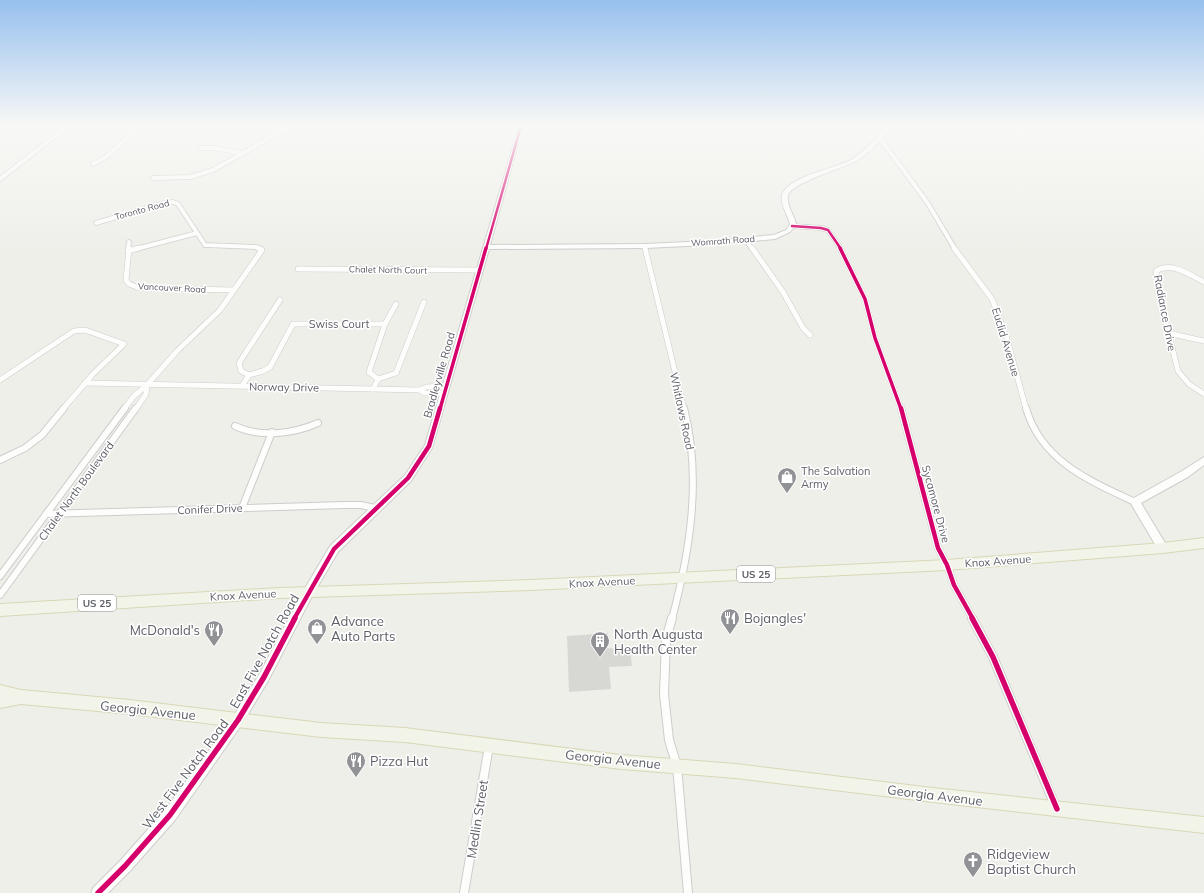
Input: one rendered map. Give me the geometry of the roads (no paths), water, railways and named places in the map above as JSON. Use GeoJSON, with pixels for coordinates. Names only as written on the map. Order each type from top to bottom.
{"type":"FeatureCollection","features":[{"type":"Feature","properties":{"kind":"main road","name":"Knox Avenue"},"geometry":{"type":"LineString","coordinates":[[0,610],[196,598],[531,585],[946,565],[1163,548],[1204,543]]}},
{"type":"Feature","properties":{"kind":"main road","name":"Georgia Avenue"},"geometry":{"type":"LineString","coordinates":[[0,692],[21,698],[130,707],[321,730],[405,735],[621,762],[736,771],[1204,825]]}},
{"type":"Feature","properties":{"kind":"main road","name":"Georgia Avenue"},"geometry":{"type":"LineString","coordinates":[[0,701],[21,698]]}},
{"type":"Feature","properties":{"kind":"street"},"geometry":{"type":"LineString","coordinates":[[0,179],[15,168]]}},
{"type":"Feature","properties":{"kind":"street"},"geometry":{"type":"LineString","coordinates":[[153,178],[185,178],[220,168]]}},
{"type":"Feature","properties":{"kind":"street","name":"Bradleyville Road"},"geometry":{"type":"LineString","coordinates":[[308,593],[334,549],[408,478],[421,460],[428,446],[446,390],[478,270],[487,247],[509,168]]}},
{"type":"Feature","properties":{"kind":"street"},"geometry":{"type":"LineString","coordinates":[[792,226],[793,222],[785,202],[785,194],[788,190],[797,184],[837,168]]}},
{"type":"Feature","properties":{"kind":"street","name":"Euclid Avenue"},"geometry":{"type":"LineString","coordinates":[[902,168],[927,202],[950,242],[992,299],[1006,335],[1029,419],[1043,444],[1057,458],[1074,471],[1135,502]]}},
{"type":"Feature","properties":{"kind":"street","name":"Toronto Road"},"geometry":{"type":"LineString","coordinates":[[96,223],[164,203],[173,202],[178,204],[202,242],[207,246],[261,248]]}},
{"type":"Feature","properties":{"kind":"street","name":"Womrath Road"},"geometry":{"type":"LineString","coordinates":[[487,247],[645,246],[746,240],[780,236],[788,231],[792,226]]}},
{"type":"Feature","properties":{"kind":"street","name":"Sycamore Drive"},"geometry":{"type":"LineString","coordinates":[[792,226],[821,228],[828,230],[837,242],[857,280],[865,299],[875,338],[901,409],[938,548],[954,585],[993,657],[1057,809]]}},
{"type":"Feature","properties":{"kind":"street"},"geometry":{"type":"LineString","coordinates":[[128,251],[197,233]]}},
{"type":"Feature","properties":{"kind":"street"},"geometry":{"type":"LineString","coordinates":[[746,240],[783,292],[803,328],[810,335]]}},
{"type":"Feature","properties":{"kind":"street","name":"Vancouver Road"},"geometry":{"type":"LineString","coordinates":[[129,242],[126,280],[129,284],[135,287],[155,289],[234,290]]}},
{"type":"Feature","properties":{"kind":"street","name":"Whitlaws Road"},"geometry":{"type":"LineString","coordinates":[[645,246],[646,255],[669,342],[672,363],[690,440],[694,496],[683,578],[666,640],[664,694],[669,740],[677,766],[688,893]]}},
{"type":"Feature","properties":{"kind":"street","name":"Chalet North Boulevard"},"geometry":{"type":"LineString","coordinates":[[0,576],[134,396],[147,385],[177,350],[207,324],[220,310],[260,252],[261,248]]}},
{"type":"Feature","properties":{"kind":"street","name":"Radiance Drive"},"geometry":{"type":"LineString","coordinates":[[1204,282],[1175,268],[1166,267],[1156,270],[1158,290],[1178,371],[1189,384],[1204,394]]}},
{"type":"Feature","properties":{"kind":"street","name":"Chalet North Court"},"geometry":{"type":"LineString","coordinates":[[298,269],[478,270]]}},
{"type":"Feature","properties":{"kind":"street"},"geometry":{"type":"LineString","coordinates":[[242,386],[249,375],[242,372],[239,368],[239,363],[280,300]]}},
{"type":"Feature","properties":{"kind":"street"},"geometry":{"type":"LineString","coordinates":[[374,389],[378,380],[396,373],[424,302]]}},
{"type":"Feature","properties":{"kind":"street"},"geometry":{"type":"LineString","coordinates":[[378,380],[369,372],[386,324],[396,304]]}},
{"type":"Feature","properties":{"kind":"street","name":"Swiss Court"},"geometry":{"type":"LineString","coordinates":[[249,375],[263,371],[270,367],[293,324],[386,324]]}},
{"type":"Feature","properties":{"kind":"street"},"geometry":{"type":"LineString","coordinates":[[0,380],[74,331],[85,330],[124,344],[85,383],[38,438],[25,448],[0,460]]}},
{"type":"Feature","properties":{"kind":"street"},"geometry":{"type":"LineString","coordinates":[[1168,333],[1204,341]]}},
{"type":"Feature","properties":{"kind":"street","name":"Norway Drive"},"geometry":{"type":"LineString","coordinates":[[85,383],[420,390],[425,393],[446,390]]}},
{"type":"Feature","properties":{"kind":"street","name":"Chalet North Boulevard"},"geometry":{"type":"LineString","coordinates":[[0,595],[138,406],[146,394],[147,385]]}},
{"type":"Feature","properties":{"kind":"street"},"geometry":{"type":"LineString","coordinates":[[235,426],[248,432],[272,432],[302,429],[318,423]]}},
{"type":"Feature","properties":{"kind":"street"},"geometry":{"type":"LineString","coordinates":[[242,508],[272,432]]}},
{"type":"Feature","properties":{"kind":"street"},"geometry":{"type":"LineString","coordinates":[[1163,548],[1135,502],[1184,474],[1204,460]]}},
{"type":"Feature","properties":{"kind":"street","name":"Conifer Drive"},"geometry":{"type":"LineString","coordinates":[[46,514],[349,505],[361,505],[375,508]]}},
{"type":"Feature","properties":{"kind":"street","name":"East Five Notch Road"},"geometry":{"type":"LineString","coordinates":[[238,720],[264,677],[308,593]]}},
{"type":"Feature","properties":{"kind":"street","name":"West Five Notch Road"},"geometry":{"type":"LineString","coordinates":[[98,893],[125,866],[170,815],[238,720]]}},
{"type":"Feature","properties":{"kind":"street","name":"Medlin Street"},"geometry":{"type":"LineString","coordinates":[[464,893],[489,746]]}},
{"type":"Feature","properties":{"kind":"place","name":"The Salvation Army"},"geometry":{"type":"Point","coordinates":[787,494]}},
{"type":"Feature","properties":{"kind":"place","name":"Bojangles'"},"geometry":{"type":"Point","coordinates":[730,635]}},
{"type":"Feature","properties":{"kind":"place","name":"Advance Auto Parts"},"geometry":{"type":"Point","coordinates":[317,645]}},
{"type":"Feature","properties":{"kind":"place","name":"McDonald's"},"geometry":{"type":"Point","coordinates":[214,647]}},
{"type":"Feature","properties":{"kind":"place","name":"North Augusta Health Center"},"geometry":{"type":"Point","coordinates":[600,658]}},
{"type":"Feature","properties":{"kind":"place","name":"Pizza Hut"},"geometry":{"type":"Point","coordinates":[356,778]}},
{"type":"Feature","properties":{"kind":"place","name":"Ridgeview Baptist Church"},"geometry":{"type":"Point","coordinates":[973,878]}}]}
